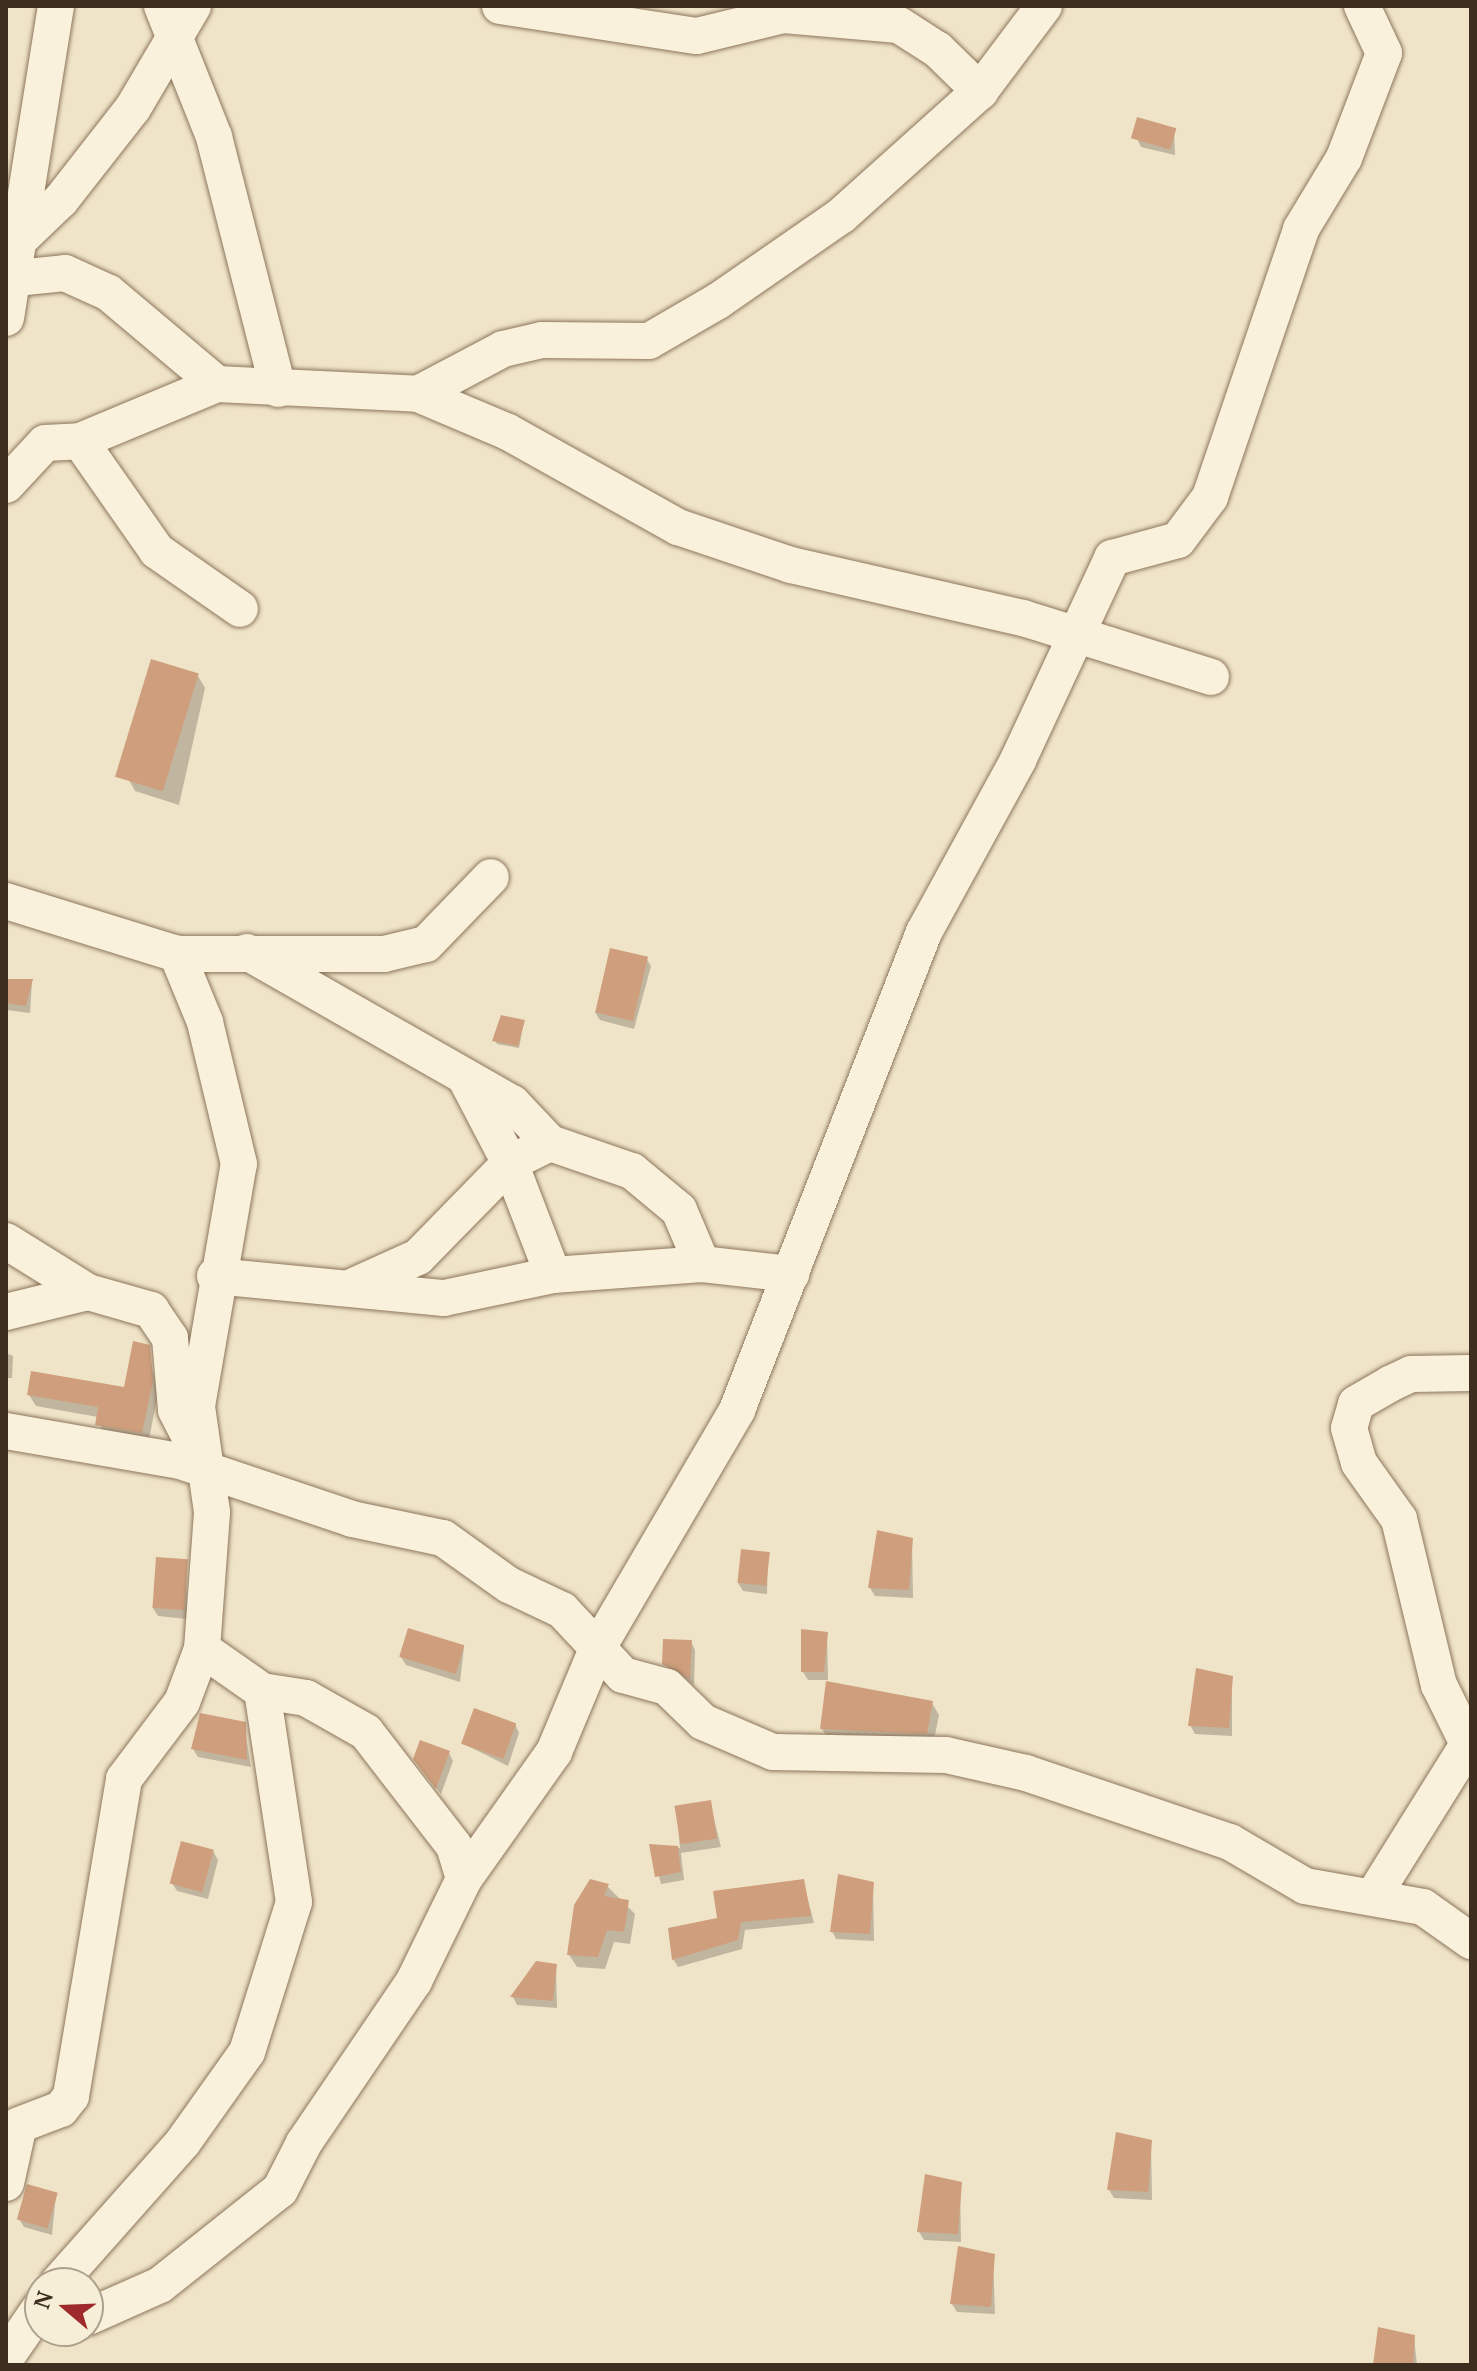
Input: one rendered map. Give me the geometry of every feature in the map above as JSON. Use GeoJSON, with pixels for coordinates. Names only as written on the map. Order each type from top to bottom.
{"type":"FeatureCollection","features":[{"type":"Feature","properties":{"kind":"street"},"geometry":{"type":"LineString","coordinates":[[6,318],[7,280],[17,242],[56,6]]}},
{"type":"Feature","properties":{"kind":"street"},"geometry":{"type":"LineString","coordinates":[[500,6],[697,36],[784,15],[899,25],[938,50],[980,91]]}},
{"type":"Feature","properties":{"kind":"street"},"geometry":{"type":"LineString","coordinates":[[418,394],[516,346],[649,341],[842,215],[980,91],[1044,6]]}},
{"type":"Feature","properties":{"kind":"street"},"geometry":{"type":"LineString","coordinates":[[104,2310],[160,2285],[280,2190],[304,2143],[414,1981],[464,1879],[554,1752],[597,1649],[737,1410],[924,932],[1018,760],[1112,558],[1178,540],[1210,497],[1301,229],[1344,158],[1384,53],[1362,6]]}},
{"type":"Feature","properties":{"kind":"street"},"geometry":{"type":"LineString","coordinates":[[17,242],[61,200],[133,108],[176,15]]}},
{"type":"Feature","properties":{"kind":"street"},"geometry":{"type":"LineString","coordinates":[[176,15],[214,137],[278,389]]}},
{"type":"Feature","properties":{"kind":"street"},"geometry":{"type":"LineString","coordinates":[[7,280],[65,273],[109,293],[217,384]]}},
{"type":"Feature","properties":{"kind":"street"},"geometry":{"type":"LineString","coordinates":[[6,485],[45,443],[80,441],[217,384],[418,394],[508,432],[678,527],[791,565],[1075,637],[1211,677]]}},
{"type":"Feature","properties":{"kind":"street"},"geometry":{"type":"LineString","coordinates":[[80,441],[157,551],[240,609]]}},
{"type":"Feature","properties":{"kind":"street"},"geometry":{"type":"LineString","coordinates":[[6,901],[177,954],[384,954],[426,944],[491,877]]}},
{"type":"Feature","properties":{"kind":"street"},"geometry":{"type":"LineString","coordinates":[[247,952],[318,998],[393,1030],[466,1079],[512,1103],[550,1143],[632,1171],[679,1210],[702,1264]]}},
{"type":"Feature","properties":{"kind":"street"},"geometry":{"type":"LineString","coordinates":[[6,2183],[19,2125],[61,2109],[71,2096],[124,1779],[182,1702],[202,1649],[213,1557],[197,1406],[215,1276],[239,1164],[205,1022],[177,954]]}},
{"type":"Feature","properties":{"kind":"street"},"geometry":{"type":"LineString","coordinates":[[466,1079],[510,1163],[553,1275]]}},
{"type":"Feature","properties":{"kind":"street"},"geometry":{"type":"LineString","coordinates":[[345,1288],[418,1257],[510,1163],[550,1143]]}},
{"type":"Feature","properties":{"kind":"street"},"geometry":{"type":"LineString","coordinates":[[6,1241],[88,1292],[151,1310],[164,1329],[176,1410],[206,1469]]}},
{"type":"Feature","properties":{"kind":"street"},"geometry":{"type":"LineString","coordinates":[[215,1276],[444,1298],[553,1275],[702,1264],[791,1274]]}},
{"type":"Feature","properties":{"kind":"street"},"geometry":{"type":"LineString","coordinates":[[6,1312],[88,1292]]}},
{"type":"Feature","properties":{"kind":"street"},"geometry":{"type":"LineString","coordinates":[[1374,1895],[1470,1744],[1439,1685],[1399,1519],[1359,1463],[1349,1428],[1356,1404],[1411,1374],[1471,1373]]}},
{"type":"Feature","properties":{"kind":"street"},"geometry":{"type":"LineString","coordinates":[[6,1431],[206,1469],[352,1519],[443,1538],[509,1585],[562,1610],[623,1675],[667,1687],[703,1722],[773,1752],[946,1755],[1026,1773],[1230,1842],[1305,1886],[1374,1895],[1441,1915],[1471,1941]]}},
{"type":"Feature","properties":{"kind":"street"},"geometry":{"type":"LineString","coordinates":[[202,1649],[262,1691],[306,1698],[366,1732],[454,1846],[464,1879]]}},
{"type":"Feature","properties":{"kind":"street"},"geometry":{"type":"LineString","coordinates":[[72,2267],[183,2142],[247,2052],[294,1902],[262,1691]]}},
{"type":"Feature","properties":{"kind":"street"},"geometry":{"type":"LineString","coordinates":[[10,2356],[24,2334]]}},
{"type":"Feature","properties":{"kind":"building"},"geometry":{"type":"Polygon","coordinates":[[[1137,117],[1176,128],[1170,149],[1131,138],[1137,117]]]}},
{"type":"Feature","properties":{"kind":"building"},"geometry":{"type":"Polygon","coordinates":[[[151,659],[199,674],[163,791],[115,777],[151,659]]]}},
{"type":"Feature","properties":{"kind":"building"},"geometry":{"type":"Polygon","coordinates":[[[610,948],[648,957],[633,1021],[595,1012],[610,948]]]}},
{"type":"Feature","properties":{"kind":"building"},"geometry":{"type":"Polygon","coordinates":[[[6,979],[33,979],[26,1006],[6,1003],[6,979]]]}},
{"type":"Feature","properties":{"kind":"building"},"geometry":{"type":"Polygon","coordinates":[[[501,1015],[525,1020],[518,1046],[492,1041],[501,1015]]]}},
{"type":"Feature","properties":{"kind":"building"},"geometry":{"type":"Polygon","coordinates":[[[133,1341],[150,1345],[153,1381],[142,1433],[95,1425],[98,1407],[27,1395],[31,1371],[124,1387],[133,1341]]]}},
{"type":"Feature","properties":{"kind":"building"},"geometry":{"type":"Polygon","coordinates":[[[877,1530],[913,1538],[909,1590],[868,1588],[877,1530]]]}},
{"type":"Feature","properties":{"kind":"building"},"geometry":{"type":"Polygon","coordinates":[[[741,1549],[770,1552],[766,1586],[737,1583],[741,1549]]]}},
{"type":"Feature","properties":{"kind":"building"},"geometry":{"type":"Polygon","coordinates":[[[156,1557],[188,1559],[184,1610],[152,1608],[156,1557]]]}},
{"type":"Feature","properties":{"kind":"building"},"geometry":{"type":"Polygon","coordinates":[[[408,1628],[464,1645],[456,1674],[399,1657],[408,1628]]]}},
{"type":"Feature","properties":{"kind":"building"},"geometry":{"type":"Polygon","coordinates":[[[801,1629],[828,1632],[824,1672],[801,1672],[801,1629]]]}},
{"type":"Feature","properties":{"kind":"building"},"geometry":{"type":"Polygon","coordinates":[[[663,1639],[692,1640],[690,1679],[662,1664],[663,1639]]]}},
{"type":"Feature","properties":{"kind":"building"},"geometry":{"type":"Polygon","coordinates":[[[1196,1668],[1233,1676],[1229,1728],[1188,1726],[1196,1668]]]}},
{"type":"Feature","properties":{"kind":"building"},"geometry":{"type":"Polygon","coordinates":[[[826,1681],[933,1701],[927,1734],[820,1729],[826,1681]]]}},
{"type":"Feature","properties":{"kind":"building"},"geometry":{"type":"Polygon","coordinates":[[[474,1708],[516,1723],[503,1759],[461,1744],[474,1708]]]}},
{"type":"Feature","properties":{"kind":"building"},"geometry":{"type":"Polygon","coordinates":[[[200,1713],[246,1722],[247,1760],[191,1749],[200,1713]]]}},
{"type":"Feature","properties":{"kind":"building"},"geometry":{"type":"Polygon","coordinates":[[[420,1740],[450,1751],[436,1789],[413,1759],[420,1740]]]}},
{"type":"Feature","properties":{"kind":"building"},"geometry":{"type":"Polygon","coordinates":[[[711,1800],[717,1839],[681,1844],[674,1806],[711,1800]]]}},
{"type":"Feature","properties":{"kind":"building"},"geometry":{"type":"Polygon","coordinates":[[[181,1841],[214,1850],[202,1892],[170,1884],[181,1841]]]}},
{"type":"Feature","properties":{"kind":"building"},"geometry":{"type":"Polygon","coordinates":[[[649,1844],[678,1846],[681,1872],[655,1877],[649,1844]]]}},
{"type":"Feature","properties":{"kind":"building"},"geometry":{"type":"Polygon","coordinates":[[[838,1874],[874,1882],[870,1934],[830,1932],[838,1874]]]}},
{"type":"Feature","properties":{"kind":"building"},"geometry":{"type":"Polygon","coordinates":[[[590,1879],[609,1884],[604,1896],[629,1900],[624,1932],[607,1930],[598,1957],[567,1955],[574,1905],[590,1879]]]}},
{"type":"Feature","properties":{"kind":"building"},"geometry":{"type":"Polygon","coordinates":[[[804,1879],[811,1916],[741,1922],[738,1940],[672,1960],[668,1928],[717,1918],[713,1891],[804,1879]]]}},
{"type":"Feature","properties":{"kind":"building"},"geometry":{"type":"Polygon","coordinates":[[[536,1961],[557,1964],[553,2001],[510,1997],[536,1961]]]}},
{"type":"Feature","properties":{"kind":"building"},"geometry":{"type":"Polygon","coordinates":[[[1116,2132],[1152,2140],[1148,2192],[1107,2190],[1116,2132]]]}},
{"type":"Feature","properties":{"kind":"building"},"geometry":{"type":"Polygon","coordinates":[[[925,2174],[962,2182],[958,2234],[917,2232],[925,2174]]]}},
{"type":"Feature","properties":{"kind":"building"},"geometry":{"type":"Polygon","coordinates":[[[27,2184],[58,2193],[48,2228],[17,2220],[27,2184]]]}},
{"type":"Feature","properties":{"kind":"building"},"geometry":{"type":"Polygon","coordinates":[[[958,2246],[995,2254],[991,2307],[950,2304],[958,2246]]]}},
{"type":"Feature","properties":{"kind":"building"},"geometry":{"type":"Polygon","coordinates":[[[1378,2327],[1415,2335],[1413,2365],[1373,2365],[1378,2327]]]}}]}
